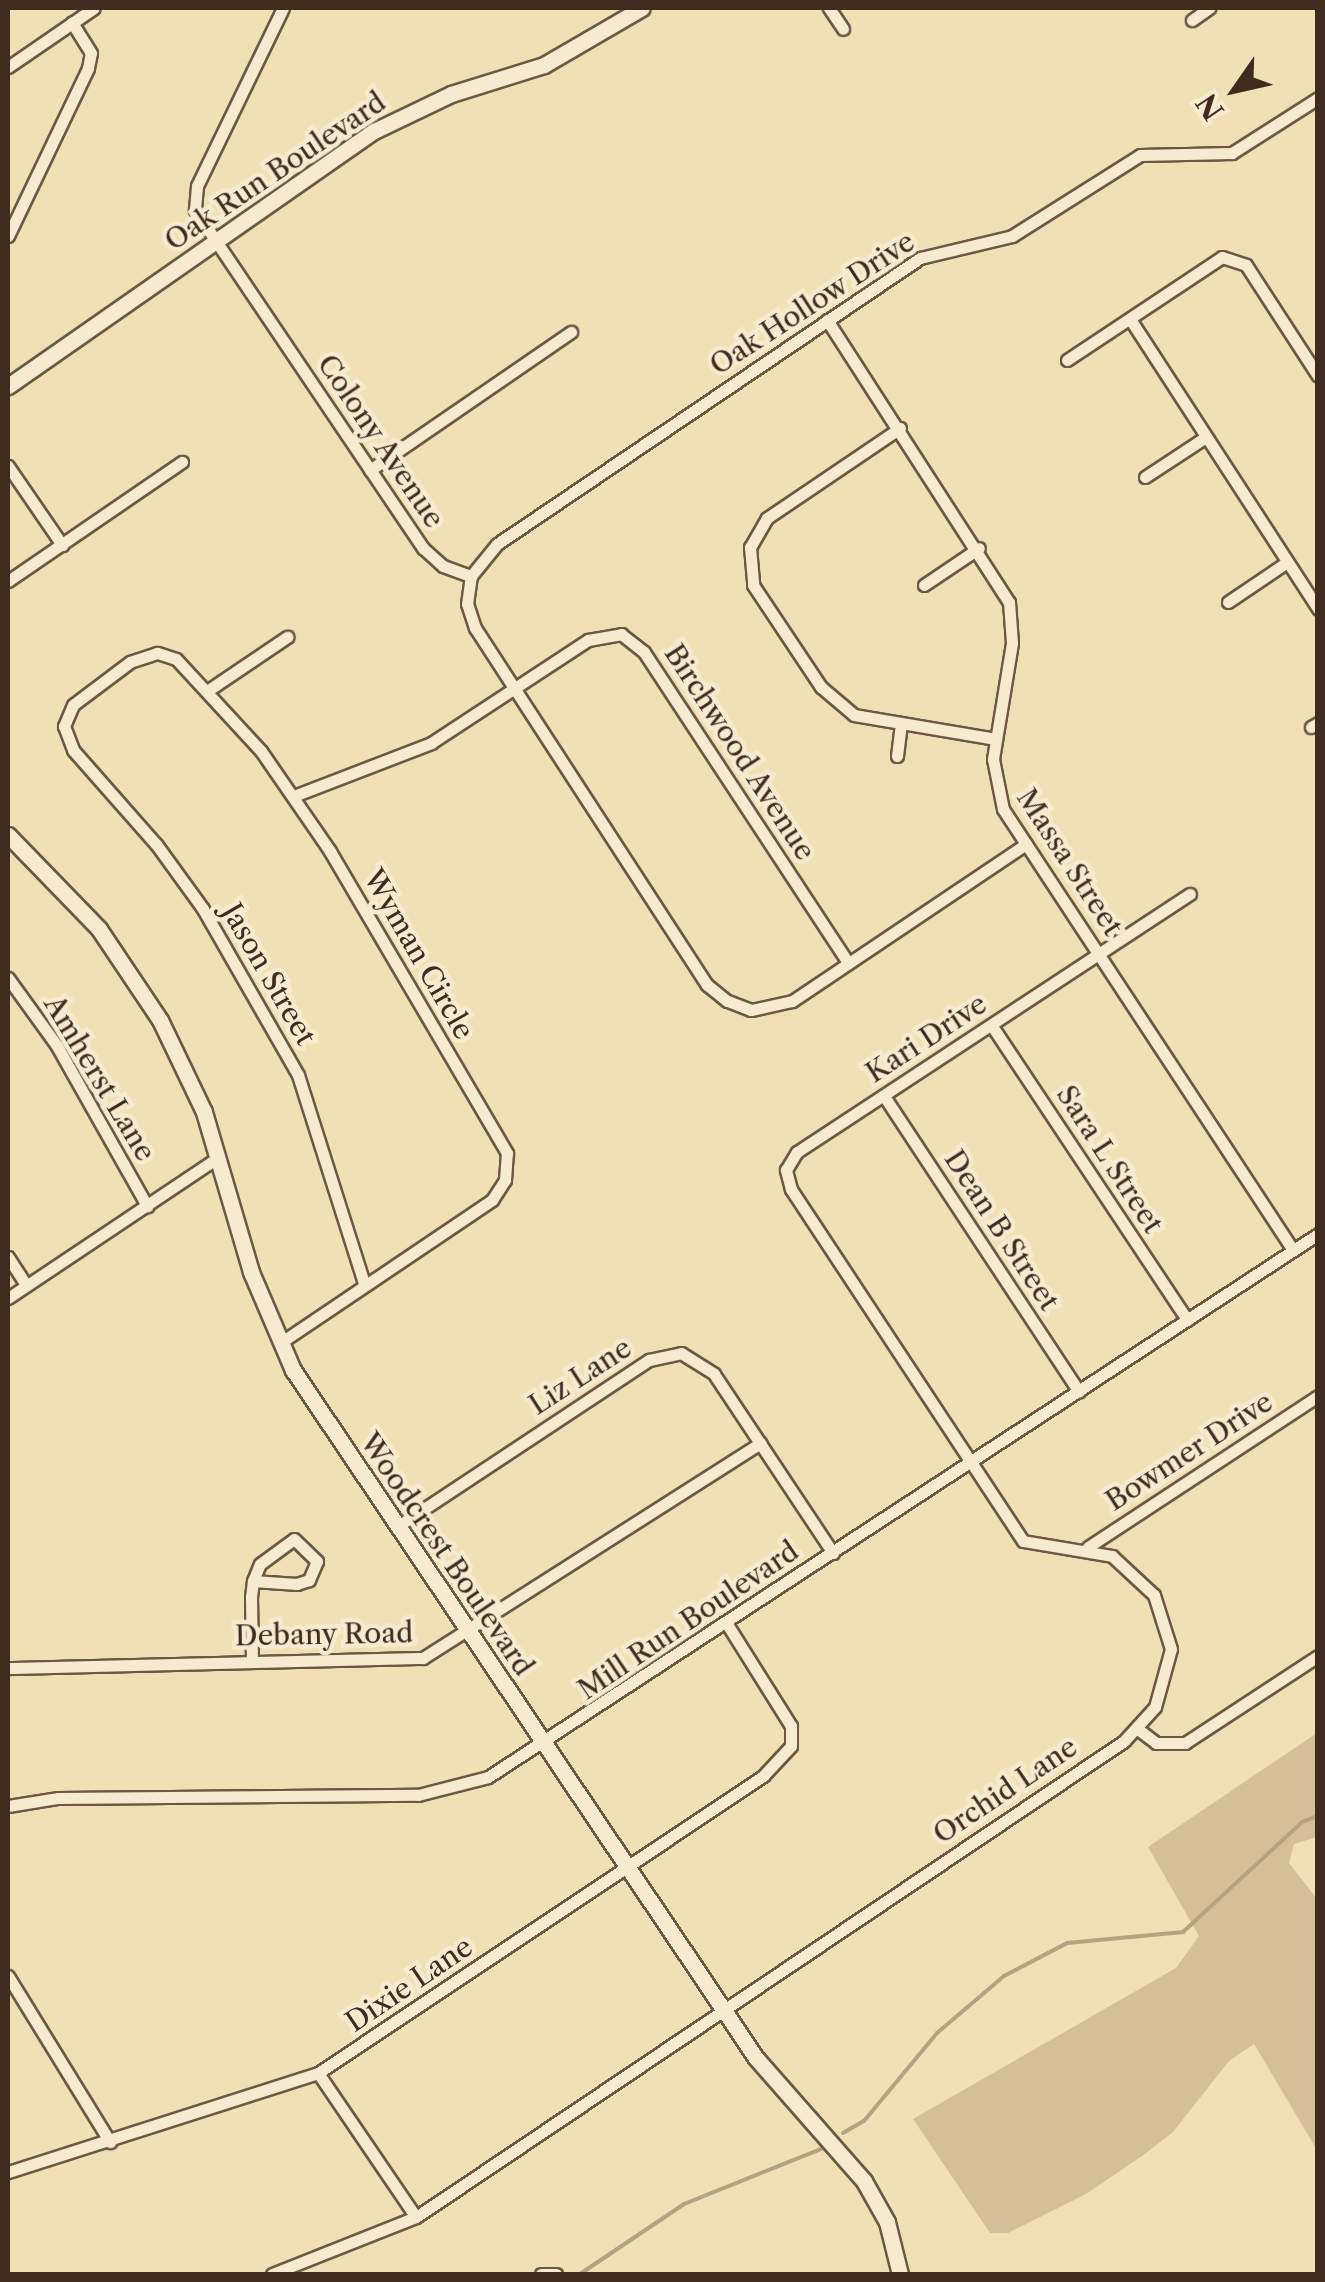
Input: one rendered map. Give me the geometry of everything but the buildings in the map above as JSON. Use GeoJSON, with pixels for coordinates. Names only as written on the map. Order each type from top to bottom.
{"type":"FeatureCollection","features":[{"type":"Feature","properties":{"kind":"street"},"geometry":{"type":"LineString","coordinates":[[8,67],[94,8]]}},
{"type":"Feature","properties":{"kind":"street","name":"Colony Avenue"},"geometry":{"type":"LineString","coordinates":[[283,8],[192,198],[213,240],[423,548],[443,566],[471,576]]}},
{"type":"Feature","properties":{"kind":"street"},"geometry":{"type":"LineString","coordinates":[[829,8],[843,29]]}},
{"type":"Feature","properties":{"kind":"street"},"geometry":{"type":"LineString","coordinates":[[1192,20],[1210,8]]}},
{"type":"Feature","properties":{"kind":"street","name":"Oak Run Boulevard"},"geometry":{"type":"LineString","coordinates":[[8,386],[213,240],[411,110],[544,65],[632,10]]}},
{"type":"Feature","properties":{"kind":"street"},"geometry":{"type":"LineString","coordinates":[[8,236],[88,68],[91,53],[72,22]]}},
{"type":"Feature","properties":{"kind":"street","name":"Oak Hollow Drive"},"geometry":{"type":"LineString","coordinates":[[471,576],[497,544],[933,252],[1030,226],[1140,155],[1232,153],[1318,98]]}},
{"type":"Feature","properties":{"kind":"street"},"geometry":{"type":"LineString","coordinates":[[1066,360],[1208,265],[1236,259],[1318,376]]}},
{"type":"Feature","properties":{"kind":"street"},"geometry":{"type":"LineString","coordinates":[[1130,318],[1318,609]]}},
{"type":"Feature","properties":{"kind":"street","name":"Massa Street"},"geometry":{"type":"LineString","coordinates":[[827,320],[999,579],[1013,623],[996,739],[996,794],[1293,1250]]}},
{"type":"Feature","properties":{"kind":"street"},"geometry":{"type":"LineString","coordinates":[[370,470],[572,332]]}},
{"type":"Feature","properties":{"kind":"street"},"geometry":{"type":"LineString","coordinates":[[900,428],[767,518],[756,532],[748,566],[754,586],[836,703],[854,716],[996,739]]}},
{"type":"Feature","properties":{"kind":"street"},"geometry":{"type":"LineString","coordinates":[[1145,477],[1206,437]]}},
{"type":"Feature","properties":{"kind":"street"},"geometry":{"type":"LineString","coordinates":[[8,581],[182,462]]}},
{"type":"Feature","properties":{"kind":"street"},"geometry":{"type":"LineString","coordinates":[[8,466],[62,545]]}},
{"type":"Feature","properties":{"kind":"street"},"geometry":{"type":"LineString","coordinates":[[924,584],[979,548]]}},
{"type":"Feature","properties":{"kind":"street"},"geometry":{"type":"LineString","coordinates":[[1228,602],[1287,562]]}},
{"type":"Feature","properties":{"kind":"street"},"geometry":{"type":"LineString","coordinates":[[471,576],[467,604],[475,628],[514,689],[707,985],[751,1010],[792,1001],[1026,844]]}},
{"type":"Feature","properties":{"kind":"street","name":"Birchwood Avenue"},"geometry":{"type":"LineString","coordinates":[[294,796],[431,743],[588,640],[606,633],[631,638],[848,963]]}},
{"type":"Feature","properties":{"kind":"street"},"geometry":{"type":"LineString","coordinates":[[208,691],[287,637]]}},
{"type":"Feature","properties":{"kind":"street","name":"Wyman Circle"},"geometry":{"type":"LineString","coordinates":[[64,726],[73,705],[130,662],[156,653],[176,660],[208,691],[294,796],[507,1154],[504,1180],[492,1200],[280,1343]]}},
{"type":"Feature","properties":{"kind":"street","name":"Jason Street"},"geometry":{"type":"LineString","coordinates":[[64,726],[73,750],[156,844],[203,909],[298,1075],[364,1283]]}},
{"type":"Feature","properties":{"kind":"street"},"geometry":{"type":"LineString","coordinates":[[896,756],[901,726]]}},
{"type":"Feature","properties":{"kind":"street","name":"Woodcrest Boulevard"},"geometry":{"type":"LineString","coordinates":[[8,836],[66,891],[132,976],[182,1064],[220,1157],[251,1272],[280,1343],[398,1526],[724,2010],[772,2078],[864,2181],[887,2222],[900,2274]]}},
{"type":"Feature","properties":{"kind":"street","name":"Kari Drive"},"geometry":{"type":"LineString","coordinates":[[972,1462],[791,1189],[786,1170],[796,1152],[1190,894]]}},
{"type":"Feature","properties":{"kind":"street","name":"Amherst Lane"},"geometry":{"type":"LineString","coordinates":[[8,978],[57,1046],[146,1206]]}},
{"type":"Feature","properties":{"kind":"street","name":"Sara L Street"},"geometry":{"type":"LineString","coordinates":[[992,1026],[1186,1320]]}},
{"type":"Feature","properties":{"kind":"street","name":"Dean B Street"},"geometry":{"type":"LineString","coordinates":[[884,1096],[1078,1392]]}},
{"type":"Feature","properties":{"kind":"street"},"geometry":{"type":"LineString","coordinates":[[8,1298],[220,1157]]}},
{"type":"Feature","properties":{"kind":"street","name":"Mill Run Boulevard"},"geometry":{"type":"LineString","coordinates":[[8,1806],[58,1798],[418,1795],[488,1777],[545,1746],[1318,1234]]}},
{"type":"Feature","properties":{"kind":"street"},"geometry":{"type":"LineString","coordinates":[[8,1257],[26,1285]]}},
{"type":"Feature","properties":{"kind":"street","name":"Liz Lane"},"geometry":{"type":"LineString","coordinates":[[398,1526],[668,1352],[698,1360],[714,1374],[833,1554]]}},
{"type":"Feature","properties":{"kind":"street","name":"Bowmer Drive"},"geometry":{"type":"LineString","coordinates":[[1088,1547],[1318,1396]]}},
{"type":"Feature","properties":{"kind":"street","name":"Debany Road"},"geometry":{"type":"LineString","coordinates":[[8,1668],[413,1660],[470,1633],[760,1443]]}},
{"type":"Feature","properties":{"kind":"street"},"geometry":{"type":"LineString","coordinates":[[972,1462],[1023,1541],[1088,1547],[1129,1567],[1163,1611],[1168,1670],[1139,1730],[1156,1743],[1185,1743],[1318,1656]]}},
{"type":"Feature","properties":{"kind":"street"},"geometry":{"type":"LineString","coordinates":[[252,1661],[253,1582],[269,1554],[294,1539],[304,1542],[317,1561],[309,1580],[297,1584],[253,1582]]}},
{"type":"Feature","properties":{"kind":"street","name":"Dixie Lane"},"geometry":{"type":"LineString","coordinates":[[8,2172],[318,2073],[763,1776],[791,1746],[785,1708],[727,1624]]}},
{"type":"Feature","properties":{"kind":"street","name":"Orchid Lane"},"geometry":{"type":"LineString","coordinates":[[272,2274],[416,2217],[1139,1730]]}},
{"type":"Feature","properties":{"kind":"street"},"geometry":{"type":"LineString","coordinates":[[8,1976],[110,2142]]}},
{"type":"Feature","properties":{"kind":"street"},"geometry":{"type":"LineString","coordinates":[[318,2073],[416,2217]]}},
{"type":"Feature","properties":{"kind":"street"},"geometry":{"type":"LineString","coordinates":[[541,2274],[556,2274]]}},
{"type":"Feature","properties":{"kind":"shaded area"},"geometry":{"type":"Polygon","coordinates":[[[1317,1733],[1317,1837],[1294,1844],[1289,1863],[1317,1899],[1317,2150],[1254,2044],[1229,2061],[1173,2132],[1142,2156],[1086,2194],[1008,2233],[990,2233],[913,2119],[1176,1968],[1199,1936],[1148,1847],[1317,1733]]]}},
{"type":"Feature","properties":{"kind":"waterway"},"geometry":{"type":"LineString","coordinates":[[843,2133],[864,2121],[937,2033],[1004,1976],[1067,1943],[1183,1932],[1302,1822],[1318,1816]]}},
{"type":"Feature","properties":{"kind":"waterway"},"geometry":{"type":"LineString","coordinates":[[580,2274],[684,2204],[821,2149]]}}]}
